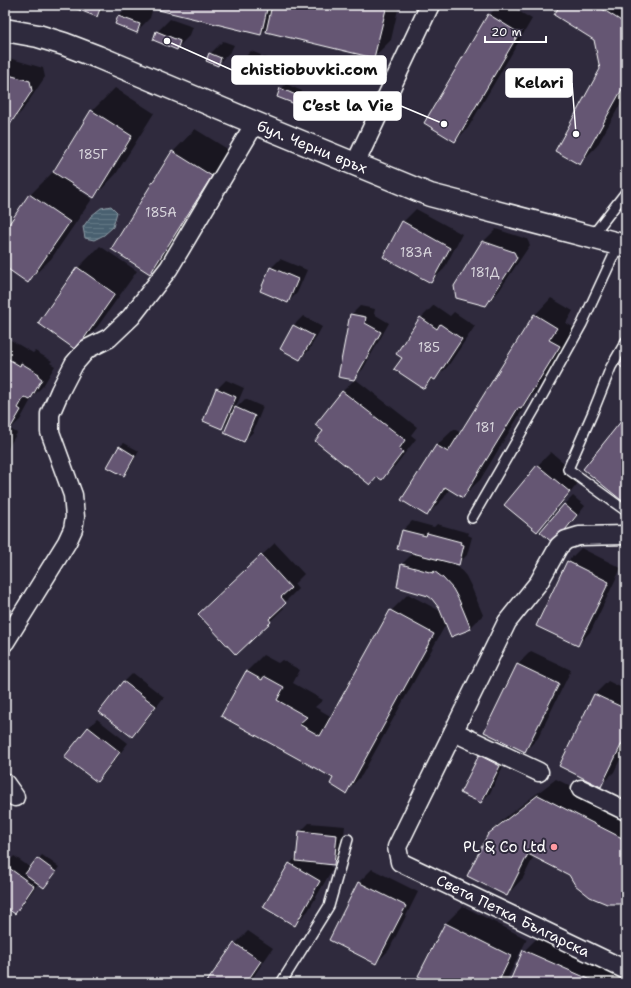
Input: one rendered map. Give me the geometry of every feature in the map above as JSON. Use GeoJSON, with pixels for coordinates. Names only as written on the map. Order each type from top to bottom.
{"type":"FeatureCollection","features":[{"type":"Feature","properties":{"kind":"main road","name":"бул. Черни връх"},"geometry":{"type":"LineString","coordinates":[[5,30],[38,36],[91,54],[430,195],[622,245]]}},
{"type":"Feature","properties":{"kind":"street"},"geometry":{"type":"LineString","coordinates":[[355,164],[430,5]]}},
{"type":"Feature","properties":{"kind":"street"},"geometry":{"type":"LineString","coordinates":[[5,642],[67,542],[73,529],[75,517],[73,495],[50,432],[50,414],[60,391],[74,364],[87,349],[108,338],[132,317],[169,268],[255,123]]}},
{"type":"Feature","properties":{"kind":"street"},"geometry":{"type":"LineString","coordinates":[[539,772],[454,732],[507,622],[539,582],[559,546],[566,540],[579,536],[626,535]]}},
{"type":"Feature","properties":{"kind":"street","name":"Света Петка Българска"},"geometry":{"type":"LineString","coordinates":[[454,732],[397,847],[400,862],[626,970]]}},
{"type":"Feature","properties":{"kind":"street"},"geometry":{"type":"LineString","coordinates":[[5,783],[15,797]]}},
{"type":"Feature","properties":{"kind":"street"},"geometry":{"type":"LineString","coordinates":[[581,789],[626,811]]}},
{"type":"Feature","properties":{"kind":"lane"},"geometry":{"type":"LineString","coordinates":[[591,237],[626,192]]}},
{"type":"Feature","properties":{"kind":"lane"},"geometry":{"type":"LineString","coordinates":[[472,518],[582,324],[622,245]]}},
{"type":"Feature","properties":{"kind":"lane"},"geometry":{"type":"LineString","coordinates":[[626,341],[611,367],[568,469],[626,511]]}},
{"type":"Feature","properties":{"kind":"lane"},"geometry":{"type":"LineString","coordinates":[[281,983],[329,906],[348,839]]}},
{"type":"Feature","properties":{"kind":"water"},"geometry":{"type":"Polygon","coordinates":[[[111,206],[117,212],[113,227],[104,235],[94,240],[85,238],[83,227],[91,216],[101,208],[111,206]]]}},
{"type":"Feature","properties":{"kind":"building"},"geometry":{"type":"Polygon","coordinates":[[[73,5],[90,5],[100,9],[97,17],[72,7],[73,5]]]}},
{"type":"Feature","properties":{"kind":"building"},"geometry":{"type":"Polygon","coordinates":[[[138,5],[268,5],[261,35],[138,5]]]}},
{"type":"Feature","properties":{"kind":"building"},"geometry":{"type":"Polygon","coordinates":[[[272,5],[387,5],[374,58],[266,32],[272,5]]]}},
{"type":"Feature","properties":{"kind":"building"},"geometry":{"type":"Polygon","coordinates":[[[560,5],[596,5],[626,24],[626,82],[580,165],[555,151],[600,69],[594,40],[554,15],[560,5]]]}},
{"type":"Feature","properties":{"kind":"building"},"geometry":{"type":"Polygon","coordinates":[[[488,14],[519,33],[455,142],[424,123],[488,14]]]}},
{"type":"Feature","properties":{"kind":"building"},"geometry":{"type":"Polygon","coordinates":[[[118,16],[140,24],[137,33],[115,24],[118,16]]]}},
{"type":"Feature","properties":{"kind":"building"},"geometry":{"type":"Polygon","coordinates":[[[156,31],[180,41],[177,50],[153,40],[156,31]]]}},
{"type":"Feature","properties":{"kind":"building"},"geometry":{"type":"Polygon","coordinates":[[[209,53],[221,58],[218,66],[206,61],[209,53]]]}},
{"type":"Feature","properties":{"kind":"building"},"geometry":{"type":"Polygon","coordinates":[[[5,74],[30,81],[32,91],[9,126],[5,123],[5,74]]]}},
{"type":"Feature","properties":{"kind":"building"},"geometry":{"type":"Polygon","coordinates":[[[280,88],[298,96],[295,104],[277,97],[280,88]]]}},
{"type":"Feature","properties":{"kind":"building"},"geometry":{"type":"Polygon","coordinates":[[[91,110],[132,136],[94,198],[53,172],[91,110]]]}},
{"type":"Feature","properties":{"kind":"building"},"geometry":{"type":"Polygon","coordinates":[[[172,151],[212,176],[150,274],[111,249],[172,151]]]}},
{"type":"Feature","properties":{"kind":"building"},"geometry":{"type":"Polygon","coordinates":[[[29,194],[70,222],[28,283],[5,267],[5,230],[29,194]]]}},
{"type":"Feature","properties":{"kind":"building"},"geometry":{"type":"Polygon","coordinates":[[[402,221],[450,248],[431,283],[383,257],[402,221]]]}},
{"type":"Feature","properties":{"kind":"building"},"geometry":{"type":"Polygon","coordinates":[[[482,241],[514,252],[517,258],[486,306],[456,298],[454,286],[482,241]]]}},
{"type":"Feature","properties":{"kind":"building"},"geometry":{"type":"Polygon","coordinates":[[[77,267],[115,294],[76,350],[38,323],[77,267]]]}},
{"type":"Feature","properties":{"kind":"building"},"geometry":{"type":"Polygon","coordinates":[[[270,267],[298,279],[288,303],[260,291],[270,267]]]}},
{"type":"Feature","properties":{"kind":"building"},"geometry":{"type":"Polygon","coordinates":[[[350,314],[366,317],[365,323],[381,332],[354,380],[338,377],[350,314]]]}},
{"type":"Feature","properties":{"kind":"building"},"geometry":{"type":"Polygon","coordinates":[[[534,314],[557,328],[549,340],[560,346],[521,409],[518,408],[463,498],[445,487],[427,516],[401,500],[436,445],[448,452],[534,314]]]}},
{"type":"Feature","properties":{"kind":"building"},"geometry":{"type":"Polygon","coordinates":[[[420,317],[437,329],[440,324],[462,339],[435,380],[431,378],[424,389],[394,369],[402,358],[396,354],[420,317]]]}},
{"type":"Feature","properties":{"kind":"building"},"geometry":{"type":"Polygon","coordinates":[[[293,325],[314,336],[300,360],[280,349],[293,325]]]}},
{"type":"Feature","properties":{"kind":"building"},"geometry":{"type":"Polygon","coordinates":[[[5,357],[20,366],[21,363],[39,374],[38,376],[42,379],[30,400],[24,397],[18,408],[21,410],[7,434],[5,433],[5,357]]]}},
{"type":"Feature","properties":{"kind":"building"},"geometry":{"type":"Polygon","coordinates":[[[626,357],[626,371],[619,365],[626,357]]]}},
{"type":"Feature","properties":{"kind":"building"},"geometry":{"type":"Polygon","coordinates":[[[216,388],[236,397],[222,429],[203,421],[216,388]]]}},
{"type":"Feature","properties":{"kind":"building"},"geometry":{"type":"Polygon","coordinates":[[[342,391],[405,440],[399,449],[403,452],[382,480],[377,477],[370,485],[315,441],[323,431],[315,425],[342,391]]]}},
{"type":"Feature","properties":{"kind":"building"},"geometry":{"type":"Polygon","coordinates":[[[235,407],[255,416],[244,442],[224,433],[235,407]]]}},
{"type":"Feature","properties":{"kind":"building"},"geometry":{"type":"Polygon","coordinates":[[[626,415],[626,504],[583,469],[626,415]]]}},
{"type":"Feature","properties":{"kind":"building"},"geometry":{"type":"Polygon","coordinates":[[[119,446],[135,456],[124,476],[107,467],[119,446]]]}},
{"type":"Feature","properties":{"kind":"building"},"geometry":{"type":"Polygon","coordinates":[[[537,465],[570,492],[537,532],[504,505],[537,465]]]}},
{"type":"Feature","properties":{"kind":"building"},"geometry":{"type":"Polygon","coordinates":[[[564,504],[577,515],[554,544],[540,532],[564,504]]]}},
{"type":"Feature","properties":{"kind":"building"},"geometry":{"type":"Polygon","coordinates":[[[402,530],[426,536],[427,533],[461,542],[460,544],[464,545],[459,565],[397,549],[402,530]]]}},
{"type":"Feature","properties":{"kind":"building"},"geometry":{"type":"Polygon","coordinates":[[[261,555],[291,588],[281,597],[286,603],[269,619],[271,622],[236,655],[198,614],[261,555]]]}},
{"type":"Feature","properties":{"kind":"building"},"geometry":{"type":"Polygon","coordinates":[[[567,561],[609,582],[578,646],[536,626],[567,561]]]}},
{"type":"Feature","properties":{"kind":"building"},"geometry":{"type":"Polygon","coordinates":[[[401,564],[433,573],[434,571],[443,578],[453,589],[471,629],[451,637],[439,608],[432,599],[428,596],[397,587],[401,564]]]}},
{"type":"Feature","properties":{"kind":"building"},"geometry":{"type":"Polygon","coordinates":[[[390,610],[434,634],[346,794],[330,784],[333,778],[221,716],[246,671],[262,680],[264,676],[284,687],[277,700],[307,717],[299,724],[320,736],[390,610]]]}},
{"type":"Feature","properties":{"kind":"building"},"geometry":{"type":"Polygon","coordinates":[[[517,664],[559,684],[525,752],[484,732],[517,664]]]}},
{"type":"Feature","properties":{"kind":"building"},"geometry":{"type":"Polygon","coordinates":[[[123,681],[156,706],[132,737],[99,712],[123,681]]]}},
{"type":"Feature","properties":{"kind":"building"},"geometry":{"type":"Polygon","coordinates":[[[594,694],[626,709],[626,735],[601,787],[559,766],[594,694]]]}},
{"type":"Feature","properties":{"kind":"building"},"geometry":{"type":"Polygon","coordinates":[[[88,727],[120,752],[97,782],[64,757],[88,727]]]}},
{"type":"Feature","properties":{"kind":"building"},"geometry":{"type":"Polygon","coordinates":[[[479,755],[500,766],[481,803],[460,793],[479,755]]]}},
{"type":"Feature","properties":{"kind":"building","name":"PL & Co Ltd"},"geometry":{"type":"Polygon","coordinates":[[[538,795],[626,840],[626,898],[620,904],[607,904],[590,897],[575,885],[569,875],[528,854],[507,896],[467,876],[488,834],[538,795]]]}},
{"type":"Feature","properties":{"kind":"building"},"geometry":{"type":"Polygon","coordinates":[[[299,831],[337,835],[334,865],[296,861],[299,831]]]}},
{"type":"Feature","properties":{"kind":"building"},"geometry":{"type":"Polygon","coordinates":[[[37,858],[56,872],[44,888],[25,874],[37,858]]]}},
{"type":"Feature","properties":{"kind":"building"},"geometry":{"type":"Polygon","coordinates":[[[289,863],[320,881],[295,926],[263,907],[289,863]]]}},
{"type":"Feature","properties":{"kind":"building"},"geometry":{"type":"Polygon","coordinates":[[[5,865],[34,886],[15,914],[5,907],[5,865]]]}},
{"type":"Feature","properties":{"kind":"building"},"geometry":{"type":"Polygon","coordinates":[[[358,882],[406,906],[376,964],[329,940],[358,882]]]}},
{"type":"Feature","properties":{"kind":"building"},"geometry":{"type":"Polygon","coordinates":[[[445,923],[511,956],[498,983],[429,983],[418,976],[445,923]]]}},
{"type":"Feature","properties":{"kind":"building"},"geometry":{"type":"Polygon","coordinates":[[[234,943],[261,961],[246,983],[206,983],[234,943]]]}},
{"type":"Feature","properties":{"kind":"building"},"geometry":{"type":"Polygon","coordinates":[[[523,950],[598,983],[514,983],[510,981],[523,950]]]}},
{"type":"Feature","properties":{"kind":"place","name":"chistiobuvki.com"},"geometry":{"type":"Point","coordinates":[167,41]}},
{"type":"Feature","properties":{"kind":"place","name":"C’est la Vie"},"geometry":{"type":"Point","coordinates":[444,124]}},
{"type":"Feature","properties":{"kind":"place","name":"Kelari"},"geometry":{"type":"Point","coordinates":[576,134]}},
{"type":"Feature","properties":{"kind":"place","name":"PL & Co Ltd"},"geometry":{"type":"Point","coordinates":[554,847]}}]}
